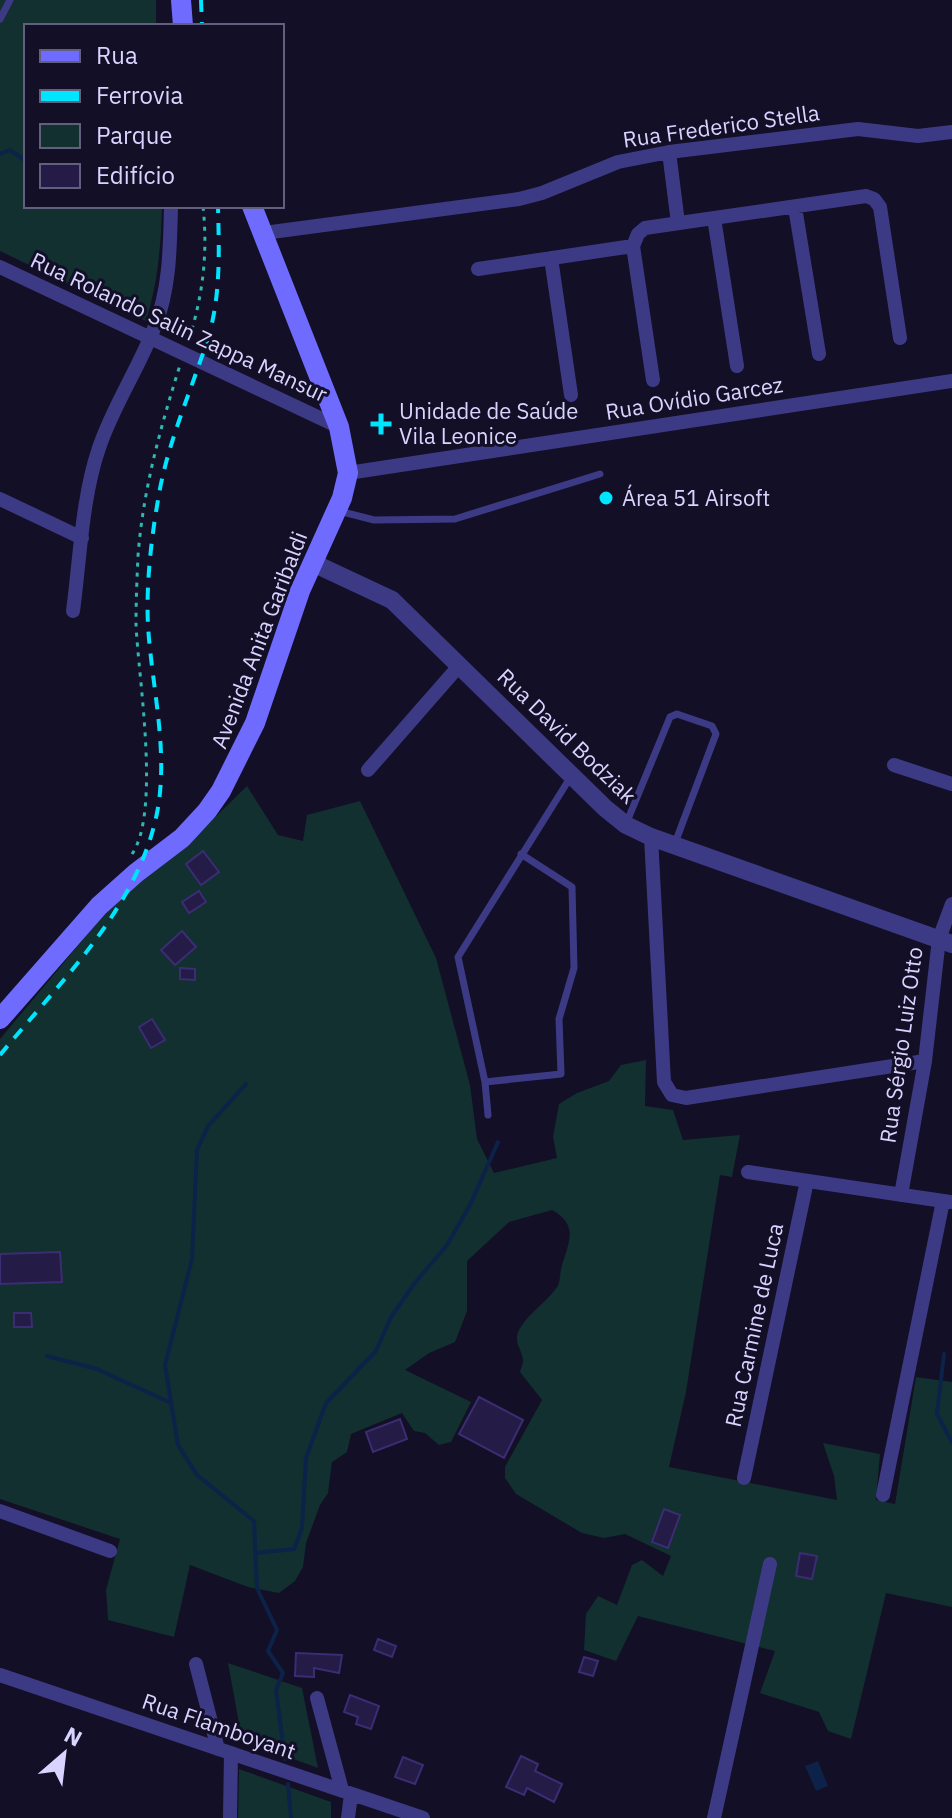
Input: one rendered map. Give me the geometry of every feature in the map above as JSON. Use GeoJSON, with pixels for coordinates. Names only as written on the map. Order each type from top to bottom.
{"type":"FeatureCollection","features":[{"type":"Feature","properties":{"kind":"main road"},"geometry":{"type":"LineString","coordinates":[[181,0],[183,24]]}},
{"type":"Feature","properties":{"kind":"main road","name":"Avenida Anita Garibaldi"},"geometry":{"type":"LineString","coordinates":[[0,1019],[99,906],[182,838],[221,791],[255,723],[290,615],[337,510],[348,473],[339,427],[253,208]]}},
{"type":"Feature","properties":{"kind":"street","name":"Rua Frederico Stella"},"geometry":{"type":"LineString","coordinates":[[264,233],[519,199],[542,193],[618,162],[669,152],[858,129],[918,136],[952,132]]}},
{"type":"Feature","properties":{"kind":"street"},"geometry":{"type":"LineString","coordinates":[[669,152],[678,223]]}},
{"type":"Feature","properties":{"kind":"street"},"geometry":{"type":"LineString","coordinates":[[653,380],[633,246],[641,230],[678,223],[866,196],[878,203],[900,338]]}},
{"type":"Feature","properties":{"kind":"street"},"geometry":{"type":"LineString","coordinates":[[795,207],[819,354]]}},
{"type":"Feature","properties":{"kind":"street"},"geometry":{"type":"LineString","coordinates":[[73,611],[98,450],[150,338],[166,284],[171,208]]}},
{"type":"Feature","properties":{"kind":"street"},"geometry":{"type":"LineString","coordinates":[[714,218],[737,366]]}},
{"type":"Feature","properties":{"kind":"street"},"geometry":{"type":"LineString","coordinates":[[478,269],[633,246]]}},
{"type":"Feature","properties":{"kind":"street"},"geometry":{"type":"LineString","coordinates":[[551,258],[571,395]]}},
{"type":"Feature","properties":{"kind":"street","name":"Rua Rolando Salin Zappa Mansur"},"geometry":{"type":"LineString","coordinates":[[0,267],[339,427]]}},
{"type":"Feature","properties":{"kind":"street","name":"Rua Ovídio Garcez"},"geometry":{"type":"LineString","coordinates":[[348,473],[952,381]]}},
{"type":"Feature","properties":{"kind":"street"},"geometry":{"type":"LineString","coordinates":[[0,499],[82,538]]}},
{"type":"Feature","properties":{"kind":"street","name":"Rua David Bodziak"},"geometry":{"type":"LineString","coordinates":[[313,563],[392,600],[571,776],[626,825],[675,846],[945,941]]}},
{"type":"Feature","properties":{"kind":"street"},"geometry":{"type":"LineString","coordinates":[[368,770],[459,666]]}},
{"type":"Feature","properties":{"kind":"street"},"geometry":{"type":"LineString","coordinates":[[894,765],[952,784]]}},
{"type":"Feature","properties":{"kind":"street"},"geometry":{"type":"LineString","coordinates":[[651,837],[664,1082],[672,1095],[686,1098],[925,1061]]}},
{"type":"Feature","properties":{"kind":"street","name":"Rua Sérgio Luiz Otto"},"geometry":{"type":"LineString","coordinates":[[901,1195],[952,904]]}},
{"type":"Feature","properties":{"kind":"street"},"geometry":{"type":"LineString","coordinates":[[748,1172],[948,1202],[883,1495]]}},
{"type":"Feature","properties":{"kind":"street","name":"Rua Carmine de Luca"},"geometry":{"type":"LineString","coordinates":[[744,1478],[807,1181]]}},
{"type":"Feature","properties":{"kind":"street"},"geometry":{"type":"LineString","coordinates":[[0,1511],[110,1551]]}},
{"type":"Feature","properties":{"kind":"street"},"geometry":{"type":"LineString","coordinates":[[714,1818],[770,1564]]}},
{"type":"Feature","properties":{"kind":"street"},"geometry":{"type":"LineString","coordinates":[[196,1664],[224,1751],[230,1818]]}},
{"type":"Feature","properties":{"kind":"street","name":"Rua Flamboyant"},"geometry":{"type":"LineString","coordinates":[[0,1675],[423,1818]]}},
{"type":"Feature","properties":{"kind":"street"},"geometry":{"type":"LineString","coordinates":[[317,1698],[346,1792],[348,1818]]}},
{"type":"Feature","properties":{"kind":"lane"},"geometry":{"type":"LineString","coordinates":[[0,19],[10,0]]}},
{"type":"Feature","properties":{"kind":"lane"},"geometry":{"type":"LineString","coordinates":[[337,510],[374,520],[455,519],[600,474]]}},
{"type":"Feature","properties":{"kind":"lane"},"geometry":{"type":"LineString","coordinates":[[626,825],[670,717],[677,714],[712,726],[716,734],[675,846]]}},
{"type":"Feature","properties":{"kind":"lane"},"geometry":{"type":"LineString","coordinates":[[488,1115],[485,1082],[458,957],[571,776]]}},
{"type":"Feature","properties":{"kind":"lane"},"geometry":{"type":"LineString","coordinates":[[485,1082],[561,1074],[559,1019],[574,968],[572,887],[521,854]]}},
{"type":"Feature","properties":{"kind":"path"},"geometry":{"type":"LineString","coordinates":[[186,346],[199,306],[205,273],[203,208]]}},
{"type":"Feature","properties":{"kind":"path"},"geometry":{"type":"LineString","coordinates":[[127,861],[142,834],[146,792],[136,624],[138,556],[154,447],[180,364]]}},
{"type":"Feature","properties":{"kind":"green space"},"geometry":{"type":"Polygon","coordinates":[[[0,0],[156,0],[156,24],[24,24],[24,208],[162,208],[158,264],[146,321],[0,251],[0,0]]]}},
{"type":"Feature","properties":{"kind":"green space"},"geometry":{"type":"Polygon","coordinates":[[[247,786],[278,835],[303,841],[307,815],[360,801],[436,958],[470,1085],[477,1139],[494,1173],[557,1158],[553,1137],[559,1104],[577,1093],[609,1081],[621,1065],[646,1060],[645,1106],[673,1110],[683,1140],[740,1135],[732,1177],[720,1175],[686,1392],[669,1467],[837,1500],[834,1476],[823,1443],[880,1454],[876,1500],[895,1504],[916,1377],[952,1382],[952,1607],[886,1593],[851,1739],[828,1731],[819,1712],[760,1693],[775,1651],[638,1616],[616,1661],[584,1650],[586,1614],[598,1596],[617,1605],[632,1565],[642,1560],[663,1576],[671,1556],[625,1534],[604,1538],[582,1533],[516,1494],[505,1478],[505,1467],[542,1400],[520,1372],[523,1360],[517,1339],[523,1324],[559,1283],[570,1236],[566,1223],[552,1210],[509,1222],[467,1261],[467,1311],[455,1342],[429,1353],[405,1370],[471,1402],[451,1442],[439,1445],[425,1433],[414,1431],[402,1413],[351,1434],[347,1452],[332,1462],[328,1493],[320,1505],[306,1543],[303,1567],[295,1581],[279,1593],[248,1587],[190,1565],[174,1637],[108,1620],[106,1590],[120,1539],[0,1499],[0,1039],[107,911],[204,828],[247,786]]]}},
{"type":"Feature","properties":{"kind":"green space"},"geometry":{"type":"Polygon","coordinates":[[[228,1663],[302,1688],[318,1768],[242,1740],[228,1663]]]}},
{"type":"Feature","properties":{"kind":"green space"},"geometry":{"type":"Polygon","coordinates":[[[239,1769],[331,1802],[331,1818],[238,1818],[239,1769]]]}},
{"type":"Feature","properties":{"kind":"water"},"geometry":{"type":"Polygon","coordinates":[[[818,1761],[828,1786],[816,1791],[805,1766],[818,1761]]]}},
{"type":"Feature","properties":{"kind":"building"},"geometry":{"type":"Polygon","coordinates":[[[203,851],[219,872],[201,885],[186,864],[203,851]]]}},
{"type":"Feature","properties":{"kind":"building"},"geometry":{"type":"Polygon","coordinates":[[[199,891],[206,902],[189,913],[182,902],[199,891]]]}},
{"type":"Feature","properties":{"kind":"building"},"geometry":{"type":"Polygon","coordinates":[[[182,931],[196,947],[175,965],[161,950],[182,931]]]}},
{"type":"Feature","properties":{"kind":"building"},"geometry":{"type":"Polygon","coordinates":[[[180,968],[195,969],[195,980],[180,979],[180,968]]]}},
{"type":"Feature","properties":{"kind":"building"},"geometry":{"type":"Polygon","coordinates":[[[152,1019],[165,1040],[151,1048],[139,1027],[152,1019]]]}},
{"type":"Feature","properties":{"kind":"building"},"geometry":{"type":"Polygon","coordinates":[[[60,1252],[62,1282],[0,1284],[0,1254],[60,1252]]]}},
{"type":"Feature","properties":{"kind":"building"},"geometry":{"type":"Polygon","coordinates":[[[14,1313],[31,1313],[32,1327],[14,1327],[14,1313]]]}},
{"type":"Feature","properties":{"kind":"building"},"geometry":{"type":"Polygon","coordinates":[[[479,1397],[523,1420],[504,1458],[459,1434],[479,1397]]]}},
{"type":"Feature","properties":{"kind":"building"},"geometry":{"type":"Polygon","coordinates":[[[400,1419],[407,1439],[373,1452],[366,1432],[400,1419]]]}},
{"type":"Feature","properties":{"kind":"building"},"geometry":{"type":"Polygon","coordinates":[[[664,1509],[680,1515],[668,1548],[652,1542],[664,1509]]]}},
{"type":"Feature","properties":{"kind":"building"},"geometry":{"type":"Polygon","coordinates":[[[800,1553],[817,1556],[812,1579],[796,1576],[800,1553]]]}},
{"type":"Feature","properties":{"kind":"building"},"geometry":{"type":"Polygon","coordinates":[[[378,1639],[396,1646],[392,1657],[374,1650],[378,1639]]]}},
{"type":"Feature","properties":{"kind":"building"},"geometry":{"type":"Polygon","coordinates":[[[296,1653],[342,1655],[339,1673],[314,1668],[314,1677],[295,1676],[296,1653]]]}},
{"type":"Feature","properties":{"kind":"building"},"geometry":{"type":"Polygon","coordinates":[[[584,1657],[598,1661],[593,1676],[579,1672],[584,1657]]]}},
{"type":"Feature","properties":{"kind":"building"},"geometry":{"type":"Polygon","coordinates":[[[350,1695],[379,1706],[371,1729],[356,1724],[358,1717],[344,1712],[350,1695]]]}},
{"type":"Feature","properties":{"kind":"building"},"geometry":{"type":"Polygon","coordinates":[[[521,1756],[538,1764],[535,1771],[562,1784],[554,1802],[527,1788],[524,1795],[506,1787],[521,1756]]]}},
{"type":"Feature","properties":{"kind":"building"},"geometry":{"type":"Polygon","coordinates":[[[403,1757],[423,1765],[415,1784],[395,1777],[403,1757]]]}},
{"type":"Feature","properties":{"kind":"waterway"},"geometry":{"type":"LineString","coordinates":[[0,154],[10,150],[24,160]]}},
{"type":"Feature","properties":{"kind":"waterway"},"geometry":{"type":"LineString","coordinates":[[246,1084],[208,1126],[197,1150],[192,1259],[165,1365],[178,1445],[197,1475],[254,1521],[257,1588],[277,1630],[268,1651],[283,1673],[276,1690],[285,1759]]}},
{"type":"Feature","properties":{"kind":"waterway"},"geometry":{"type":"LineString","coordinates":[[255,1553],[294,1549],[302,1528],[306,1458],[326,1403],[376,1351],[391,1317],[447,1245],[470,1205],[498,1142]]}},
{"type":"Feature","properties":{"kind":"waterway"},"geometry":{"type":"LineString","coordinates":[[944,1354],[937,1414],[952,1442]]}},
{"type":"Feature","properties":{"kind":"waterway"},"geometry":{"type":"LineString","coordinates":[[47,1356],[97,1369],[171,1403]]}},
{"type":"Feature","properties":{"kind":"waterway"},"geometry":{"type":"LineString","coordinates":[[288,1784],[291,1818]]}},
{"type":"Feature","properties":{"kind":"railway"},"geometry":{"type":"LineString","coordinates":[[201,0],[202,24]]}},
{"type":"Feature","properties":{"kind":"railway"},"geometry":{"type":"LineString","coordinates":[[0,1055],[71,972],[115,912],[133,881],[157,813],[160,743],[148,626],[153,531],[167,458],[212,322],[218,273],[218,208]]}},
{"type":"Feature","properties":{"kind":"place","name":"Unidade de Saúde Vila Leonice"},"geometry":{"type":"Point","coordinates":[381,424]}},
{"type":"Feature","properties":{"kind":"place","name":"Área 51 Airsoft"},"geometry":{"type":"Point","coordinates":[606,498]}}]}
